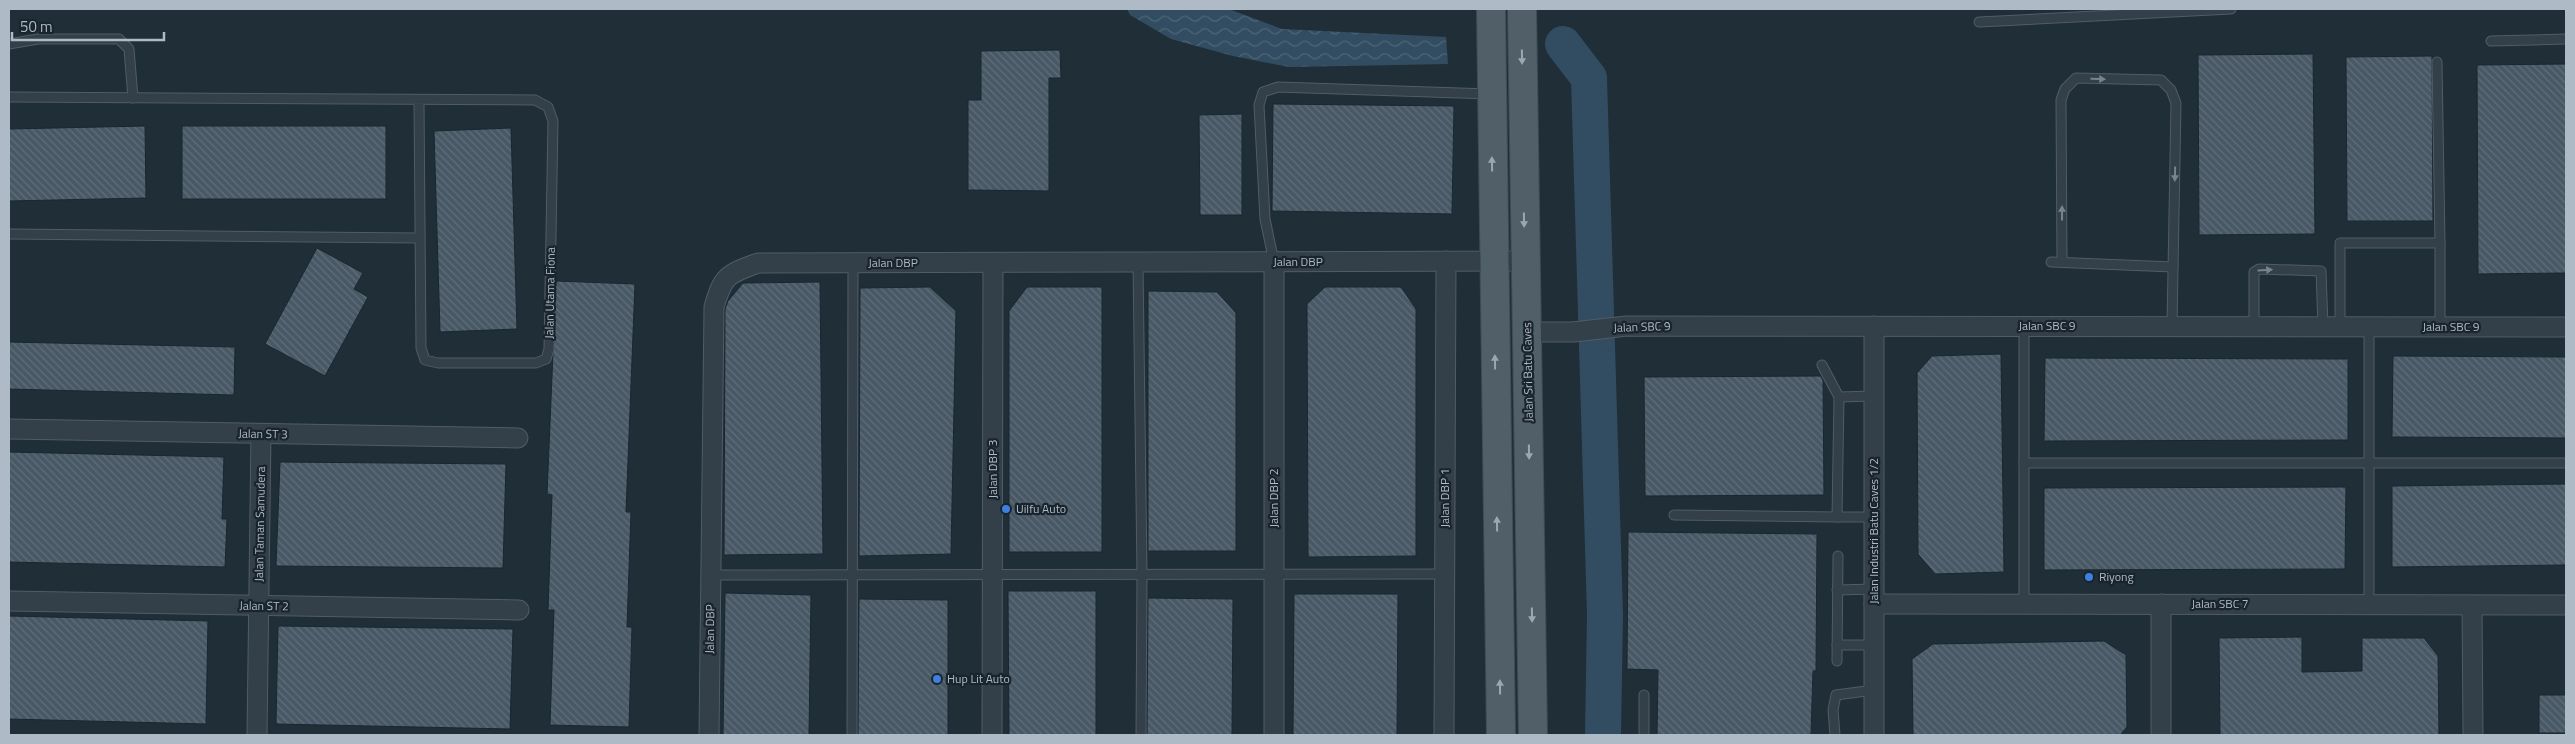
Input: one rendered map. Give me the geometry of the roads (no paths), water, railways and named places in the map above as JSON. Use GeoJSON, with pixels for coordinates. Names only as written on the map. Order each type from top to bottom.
{"type":"FeatureCollection","features":[{"type":"Feature","properties":{"kind":"main road"},"geometry":{"type":"LineString","coordinates":[[1491,9],[1501,735]]}},
{"type":"Feature","properties":{"kind":"main road","name":"Jalan Sri Batu Caves"},"geometry":{"type":"LineString","coordinates":[[1522,9],[1524,261],[1527,332],[1533,735]]}},
{"type":"Feature","properties":{"kind":"street","name":"Jalan DBP 1"},"geometry":{"type":"LineString","coordinates":[[1444,735],[1446,261]]}},
{"type":"Feature","properties":{"kind":"street","name":"Jalan DBP"},"geometry":{"type":"LineString","coordinates":[[709,735],[714,307],[720,286],[732,272],[758,263],[1524,261]]}},
{"type":"Feature","properties":{"kind":"street","name":"Jalan DBP 2"},"geometry":{"type":"LineString","coordinates":[[1274,262],[1274,735]]}},
{"type":"Feature","properties":{"kind":"street","name":"Jalan DBP 3"},"geometry":{"type":"LineString","coordinates":[[992,735],[993,263]]}},
{"type":"Feature","properties":{"kind":"street","name":"Jalan SBC 9"},"geometry":{"type":"LineString","coordinates":[[1527,332],[1573,332],[1627,326],[2566,327]]}},
{"type":"Feature","properties":{"kind":"street","name":"Jalan Industri Batu Caves 1/2"},"geometry":{"type":"LineString","coordinates":[[1874,326],[1874,735]]}},
{"type":"Feature","properties":{"kind":"street","name":"Jalan ST 3"},"geometry":{"type":"LineString","coordinates":[[9,429],[518,438]]}},
{"type":"Feature","properties":{"kind":"street","name":"Jalan Taman Samudera"},"geometry":{"type":"LineString","coordinates":[[257,735],[261,434]]}},
{"type":"Feature","properties":{"kind":"street","name":"Jalan SBC 7"},"geometry":{"type":"LineString","coordinates":[[1874,596],[2024,604],[2566,605]]}},
{"type":"Feature","properties":{"kind":"street","name":"Jalan ST 2"},"geometry":{"type":"LineString","coordinates":[[9,602],[519,610]]}},
{"type":"Feature","properties":{"kind":"street"},"geometry":{"type":"LineString","coordinates":[[2161,604],[2161,735]]}},
{"type":"Feature","properties":{"kind":"street"},"geometry":{"type":"LineString","coordinates":[[2472,605],[2474,735]]}},
{"type":"Feature","properties":{"kind":"lane"},"geometry":{"type":"LineString","coordinates":[[1979,22],[2231,9]]}},
{"type":"Feature","properties":{"kind":"lane"},"geometry":{"type":"LineString","coordinates":[[9,44],[38,38],[119,39],[129,48],[134,98]]}},
{"type":"Feature","properties":{"kind":"lane"},"geometry":{"type":"LineString","coordinates":[[2491,41],[2566,39]]}},
{"type":"Feature","properties":{"kind":"lane"},"geometry":{"type":"LineString","coordinates":[[2438,62],[2440,327]]}},
{"type":"Feature","properties":{"kind":"lane"},"geometry":{"type":"LineString","coordinates":[[2062,262],[2061,100],[2065,89],[2076,78],[2161,80],[2171,90],[2176,104],[2172,326]]}},
{"type":"Feature","properties":{"kind":"lane"},"geometry":{"type":"LineString","coordinates":[[1274,262],[1265,219],[1258,105],[1263,92],[1278,87],[1491,94]]}},
{"type":"Feature","properties":{"kind":"lane"},"geometry":{"type":"LineString","coordinates":[[9,97],[419,100],[419,238],[9,234]]}},
{"type":"Feature","properties":{"kind":"lane","name":"Jalan Utama Fiona"},"geometry":{"type":"LineString","coordinates":[[419,100],[535,100],[548,107],[553,121],[549,349],[546,359],[536,363],[438,363],[425,360],[420,348],[419,238]]}},
{"type":"Feature","properties":{"kind":"lane"},"geometry":{"type":"LineString","coordinates":[[2331,327],[2340,243],[2440,243]]}},
{"type":"Feature","properties":{"kind":"lane"},"geometry":{"type":"LineString","coordinates":[[2051,262],[2173,266]]}},
{"type":"Feature","properties":{"kind":"lane"},"geometry":{"type":"LineString","coordinates":[[852,735],[853,263]]}},
{"type":"Feature","properties":{"kind":"lane"},"geometry":{"type":"LineString","coordinates":[[1138,263],[1142,574],[1141,735]]}},
{"type":"Feature","properties":{"kind":"lane"},"geometry":{"type":"LineString","coordinates":[[2254,326],[2254,272],[2259,269],[2321,271],[2331,327]]}},
{"type":"Feature","properties":{"kind":"lane"},"geometry":{"type":"LineString","coordinates":[[2024,326],[2024,604]]}},
{"type":"Feature","properties":{"kind":"lane"},"geometry":{"type":"LineString","coordinates":[[2369,326],[2369,605]]}},
{"type":"Feature","properties":{"kind":"lane"},"geometry":{"type":"LineString","coordinates":[[1822,365],[1839,397],[1837,517]]}},
{"type":"Feature","properties":{"kind":"lane"},"geometry":{"type":"LineString","coordinates":[[1839,397],[1874,396]]}},
{"type":"Feature","properties":{"kind":"lane"},"geometry":{"type":"LineString","coordinates":[[2024,463],[2566,463]]}},
{"type":"Feature","properties":{"kind":"lane"},"geometry":{"type":"LineString","coordinates":[[1674,515],[1874,517]]}},
{"type":"Feature","properties":{"kind":"lane"},"geometry":{"type":"LineString","coordinates":[[1837,661],[1838,556]]}},
{"type":"Feature","properties":{"kind":"lane"},"geometry":{"type":"LineString","coordinates":[[711,575],[1445,574]]}},
{"type":"Feature","properties":{"kind":"lane"},"geometry":{"type":"LineString","coordinates":[[1837,590],[1874,596]]}},
{"type":"Feature","properties":{"kind":"lane"},"geometry":{"type":"LineString","coordinates":[[1837,645],[1874,645]]}},
{"type":"Feature","properties":{"kind":"lane"},"geometry":{"type":"LineString","coordinates":[[1835,735],[1833,710],[1836,695],[1874,690]]}},
{"type":"Feature","properties":{"kind":"lane"},"geometry":{"type":"LineString","coordinates":[[1644,695],[1644,735]]}},
{"type":"Feature","properties":{"kind":"water"},"geometry":{"type":"Polygon","coordinates":[[[1127,9],[1229,9],[1282,29],[1446,37],[1448,64],[1289,67],[1233,56],[1171,39],[1130,15],[1127,9]]]}},
{"type":"Feature","properties":{"kind":"waterway"},"geometry":{"type":"LineString","coordinates":[[1563,44],[1589,78],[1605,615],[1603,735]]}},
{"type":"Feature","properties":{"kind":"place","name":"Uilfu Auto"},"geometry":{"type":"Point","coordinates":[1006,509]}},
{"type":"Feature","properties":{"kind":"place","name":"Riyong"},"geometry":{"type":"Point","coordinates":[2089,577]}},
{"type":"Feature","properties":{"kind":"place","name":"Hup Lit Auto"},"geometry":{"type":"Point","coordinates":[937,679]}}]}
